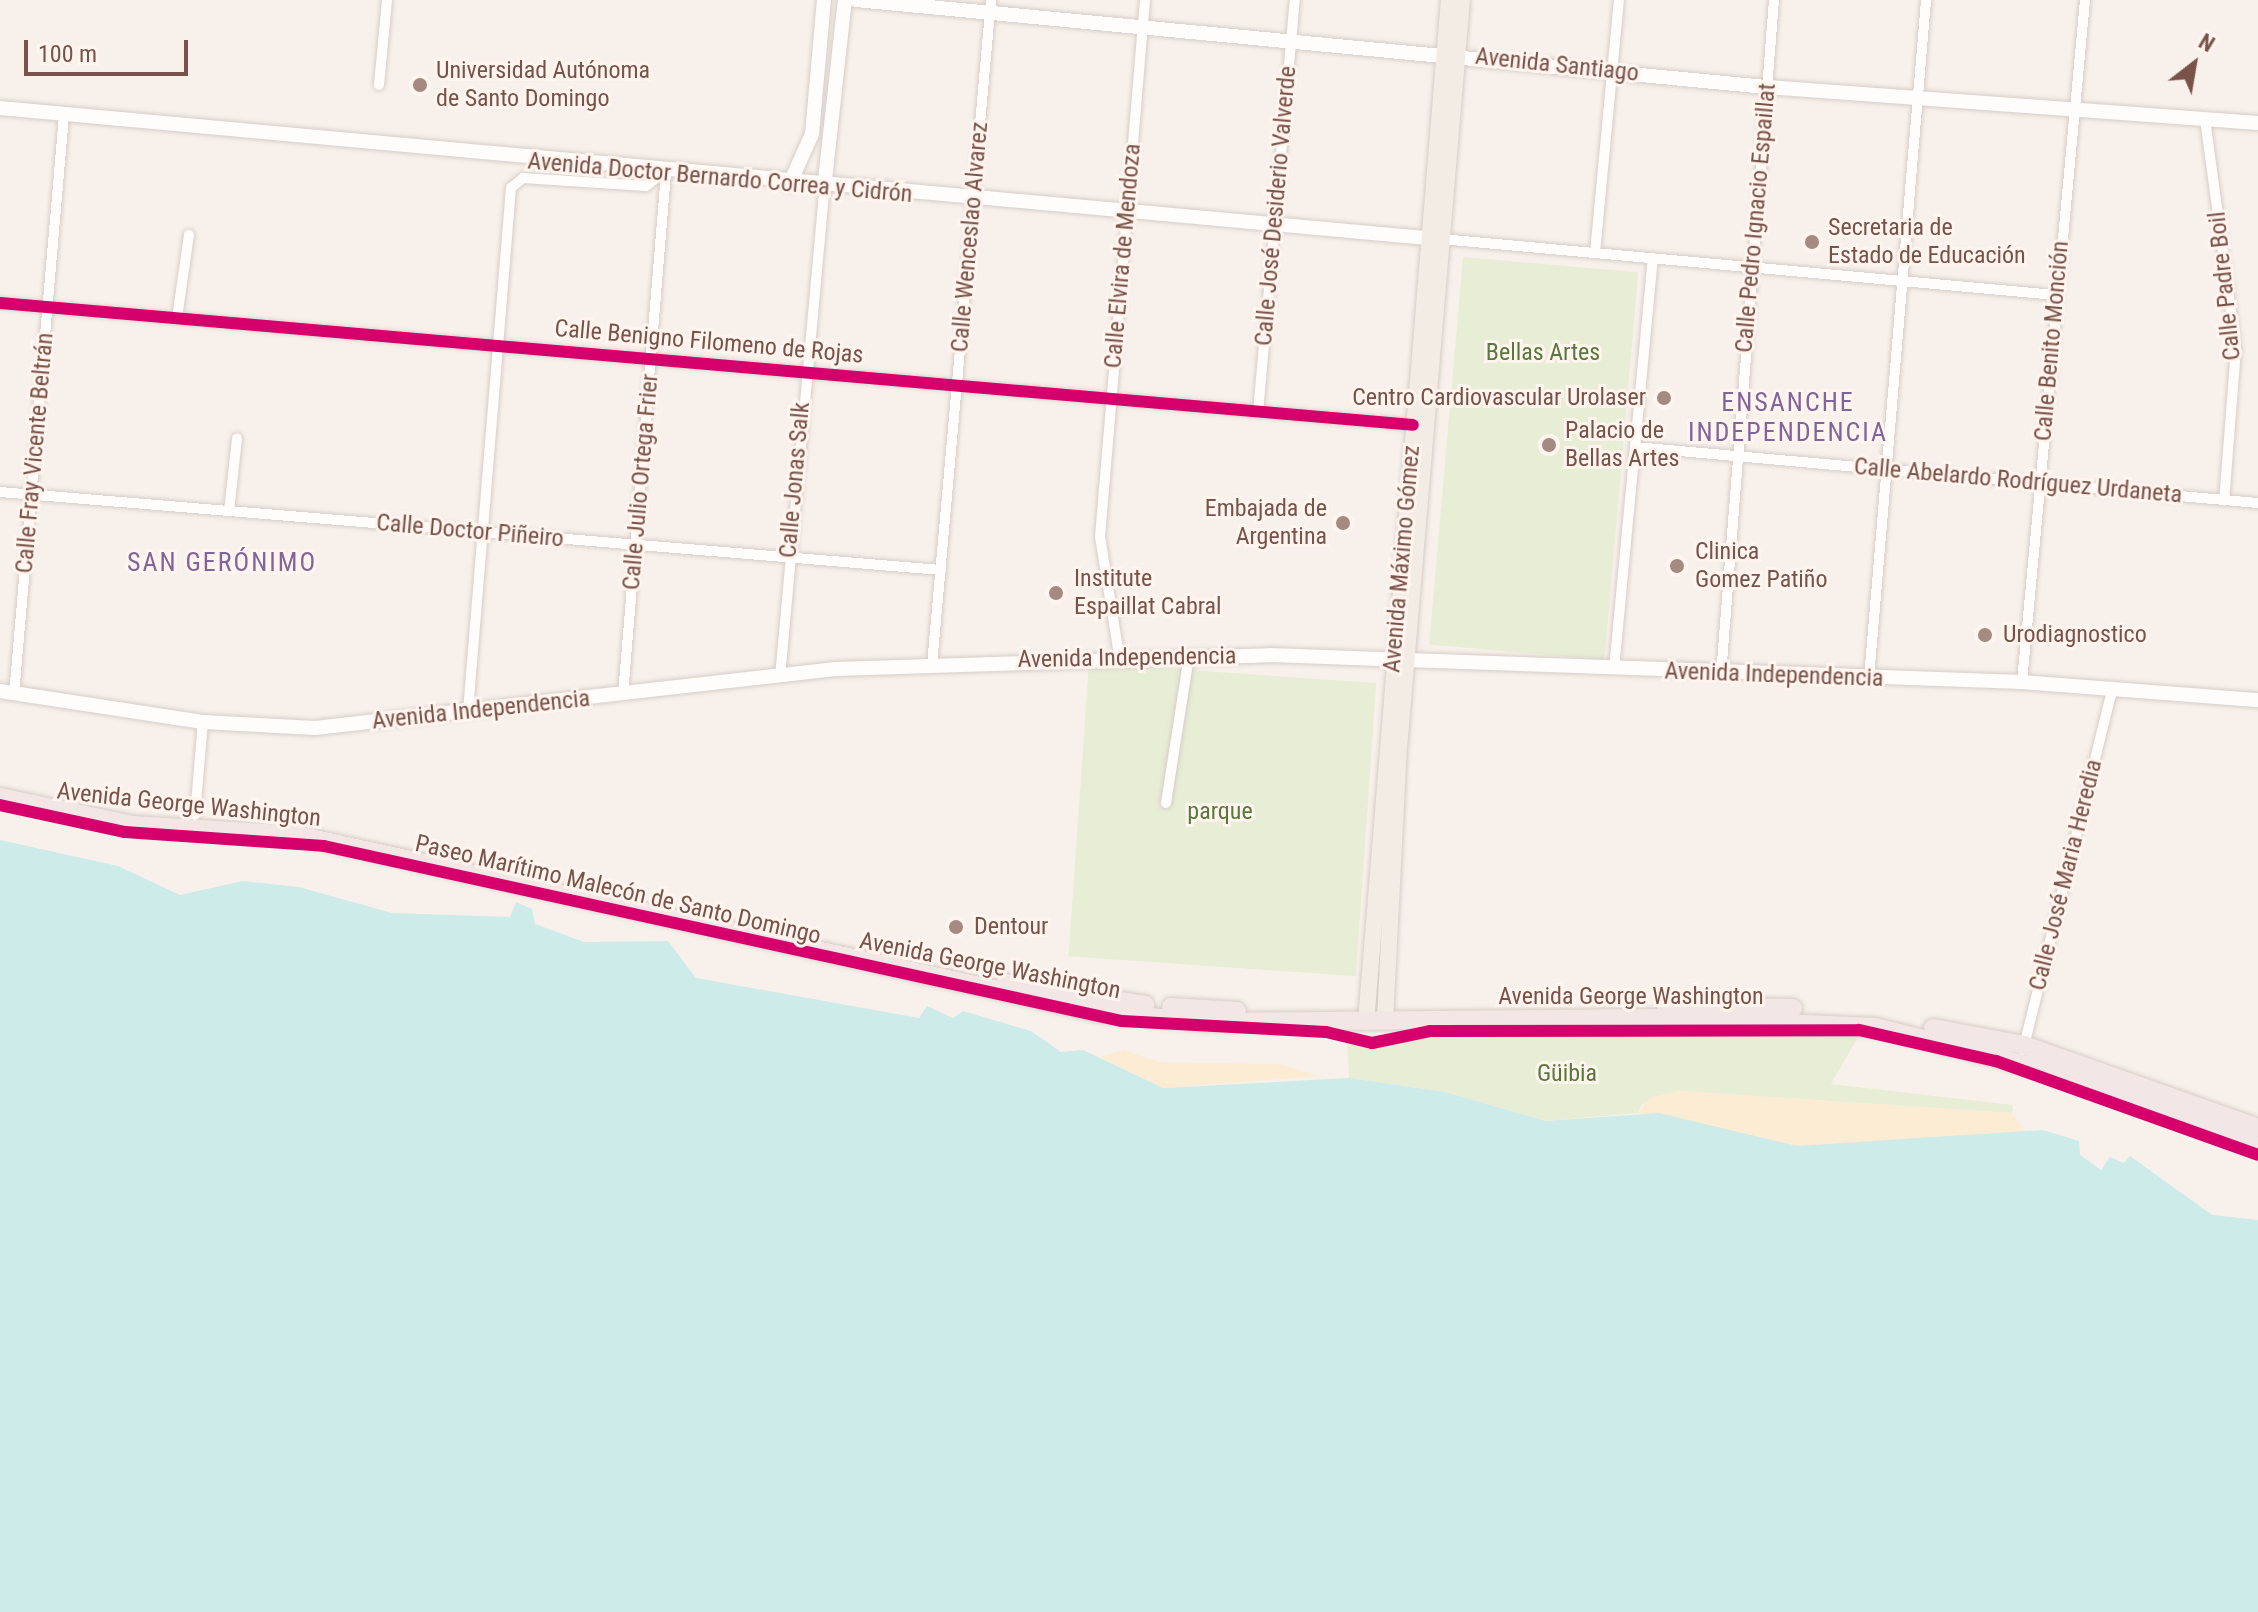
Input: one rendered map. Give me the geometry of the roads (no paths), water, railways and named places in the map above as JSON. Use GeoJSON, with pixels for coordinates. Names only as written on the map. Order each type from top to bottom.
{"type":"FeatureCollection","features":[{"type":"Feature","properties":{"kind":"highway","name":"Avenida George Washington"},"geometry":{"type":"LineString","coordinates":[[0,787],[85,808],[324,828],[1046,992],[1219,1010],[1375,1017]]}},
{"type":"Feature","properties":{"kind":"highway","name":"Avenida George Washington"},"geometry":{"type":"LineString","coordinates":[[0,797],[133,825],[297,835],[1087,1011],[1209,1022],[1744,1005],[1834,1011],[2022,1054],[2258,1128]]}},
{"type":"Feature","properties":{"kind":"highway","name":"Avenida George Washington"},"geometry":{"type":"LineString","coordinates":[[2022,1054],[2258,1146]]}},
{"type":"Feature","properties":{"kind":"main road"},"geometry":{"type":"LineString","coordinates":[[789,185],[808,158],[824,0]]}},
{"type":"Feature","properties":{"kind":"main road"},"geometry":{"type":"LineString","coordinates":[[824,189],[845,0]]}},
{"type":"Feature","properties":{"kind":"main road","name":"Avenida Santiago"},"geometry":{"type":"LineString","coordinates":[[856,0],[990,7],[1767,87],[1917,95],[2258,123]]}},
{"type":"Feature","properties":{"kind":"main road","name":"Avenida Máximo Gómez"},"geometry":{"type":"LineString","coordinates":[[1449,0],[1451,54]]}},
{"type":"Feature","properties":{"kind":"main road","name":"Avenida Máximo Gómez"},"geometry":{"type":"LineString","coordinates":[[1400,657],[1451,54],[1462,0]]}},
{"type":"Feature","properties":{"kind":"main road","name":"Avenida Doctor Bernardo Correa y Cidrón"},"geometry":{"type":"LineString","coordinates":[[0,108],[824,189],[1435,239]]}},
{"type":"Feature","properties":{"kind":"main road","name":"Avenida Máximo Gómez"},"geometry":{"type":"LineString","coordinates":[[1375,1017],[1413,425],[1435,239]]}},
{"type":"Feature","properties":{"kind":"main road","name":"Avenida Independencia"},"geometry":{"type":"LineString","coordinates":[[7,693],[203,722],[315,728],[780,677],[1119,655],[1400,657],[1721,675],[2022,682],[2258,700]]}},
{"type":"Feature","properties":{"kind":"street"},"geometry":{"type":"LineString","coordinates":[[379,85],[387,0]]}},
{"type":"Feature","properties":{"kind":"street","name":"Calle Elvira de Mendoza"},"geometry":{"type":"LineString","coordinates":[[1119,655],[1100,537],[1145,0]]}},
{"type":"Feature","properties":{"kind":"street","name":"Calle José Desiderio Valverde"},"geometry":{"type":"LineString","coordinates":[[1258,412],[1295,0]]}},
{"type":"Feature","properties":{"kind":"street"},"geometry":{"type":"LineString","coordinates":[[1595,253],[1619,0]]}},
{"type":"Feature","properties":{"kind":"street","name":"Calle Pedro Ignacio Espaillat"},"geometry":{"type":"LineString","coordinates":[[1721,675],[1774,0]]}},
{"type":"Feature","properties":{"kind":"street"},"geometry":{"type":"LineString","coordinates":[[1869,678],[1926,0]]}},
{"type":"Feature","properties":{"kind":"street","name":"Calle Benito Monción"},"geometry":{"type":"LineString","coordinates":[[2022,682],[2055,295],[2085,0]]}},
{"type":"Feature","properties":{"kind":"street","name":"Calle Wenceslao Alvarez"},"geometry":{"type":"LineString","coordinates":[[932,665],[990,7]]}},
{"type":"Feature","properties":{"kind":"street","name":"Calle Fray Vicente Beltrán"},"geometry":{"type":"LineString","coordinates":[[7,693],[32,494],[64,115]]}},
{"type":"Feature","properties":{"kind":"street","name":"Calle Padre Boil"},"geometry":{"type":"LineString","coordinates":[[2205,119],[2236,349],[2224,501]]}},
{"type":"Feature","properties":{"kind":"street"},"geometry":{"type":"LineString","coordinates":[[468,711],[511,188],[523,178],[646,186],[664,173]]}},
{"type":"Feature","properties":{"kind":"street","name":"Calle Julio Ortega Frier"},"geometry":{"type":"LineString","coordinates":[[623,695],[664,173]]}},
{"type":"Feature","properties":{"kind":"street","name":"Calle Jonas Salk"},"geometry":{"type":"LineString","coordinates":[[780,677],[804,372],[824,189]]}},
{"type":"Feature","properties":{"kind":"street"},"geometry":{"type":"LineString","coordinates":[[177,318],[189,235]]}},
{"type":"Feature","properties":{"kind":"street"},"geometry":{"type":"LineString","coordinates":[[1435,239],[2055,295]]}},
{"type":"Feature","properties":{"kind":"street"},"geometry":{"type":"LineString","coordinates":[[1614,669],[1653,258]]}},
{"type":"Feature","properties":{"kind":"street","name":"Calle Benigno Filomeno de Rojas"},"geometry":{"type":"LineString","coordinates":[[0,303],[1413,425]]}},
{"type":"Feature","properties":{"kind":"street"},"geometry":{"type":"LineString","coordinates":[[229,511],[237,438]]}},
{"type":"Feature","properties":{"kind":"street","name":"Calle Abelardo Rodríguez Urdaneta"},"geometry":{"type":"LineString","coordinates":[[1635,447],[2258,503]]}},
{"type":"Feature","properties":{"kind":"street","name":"Calle Doctor Piñeiro"},"geometry":{"type":"LineString","coordinates":[[0,492],[941,570]]}},
{"type":"Feature","properties":{"kind":"street"},"geometry":{"type":"LineString","coordinates":[[1166,803],[1189,656]]}},
{"type":"Feature","properties":{"kind":"street","name":"Calle José Maria Heredia"},"geometry":{"type":"LineString","coordinates":[[2022,1054],[2113,687]]}},
{"type":"Feature","properties":{"kind":"street"},"geometry":{"type":"LineString","coordinates":[[195,815],[203,722]]}},
{"type":"Feature","properties":{"kind":"water"},"geometry":{"type":"Polygon","coordinates":[[[0,840],[118,866],[180,895],[243,881],[299,887],[392,913],[510,917],[516,902],[532,909],[535,924],[584,942],[668,941],[696,978],[919,1018],[927,1006],[953,1018],[963,1011],[1031,1031],[1061,1052],[1083,1050],[1163,1088],[1349,1078],[1445,1092],[1546,1121],[1659,1113],[1797,1146],[2043,1130],[2079,1141],[2080,1155],[2101,1170],[2110,1157],[2124,1163],[2130,1156],[2212,1215],[2258,1220],[2258,1612],[0,1612],[0,840]]]}},
{"type":"Feature","properties":{"kind":"place","name":"Universidad Autónoma de Santo Domingo"},"geometry":{"type":"Point","coordinates":[420,85]}},
{"type":"Feature","properties":{"kind":"place","name":"Secretaria de Estado de Educación"},"geometry":{"type":"Point","coordinates":[1812,242]}},
{"type":"Feature","properties":{"kind":"place","name":"Centro Cardiovascular Urolaser"},"geometry":{"type":"Point","coordinates":[1664,398]}},
{"type":"Feature","properties":{"kind":"place","name":"Palacio de Bellas Artes"},"geometry":{"type":"Point","coordinates":[1549,445]}},
{"type":"Feature","properties":{"kind":"place","name":"Embajada de Argentina"},"geometry":{"type":"Point","coordinates":[1343,523]}},
{"type":"Feature","properties":{"kind":"place","name":"Clinica Gomez Patiño"},"geometry":{"type":"Point","coordinates":[1677,566]}},
{"type":"Feature","properties":{"kind":"place","name":"Institute Espaillat Cabral"},"geometry":{"type":"Point","coordinates":[1056,593]}},
{"type":"Feature","properties":{"kind":"place","name":"Urodiagnostico"},"geometry":{"type":"Point","coordinates":[1985,635]}},
{"type":"Feature","properties":{"kind":"place","name":"Dentour"},"geometry":{"type":"Point","coordinates":[956,927]}},
{"type":"Feature","properties":{"kind":"district","name":"ENSANCHE INDEPENDENCIA"},"geometry":{"type":"Point","coordinates":[1788,418]}},
{"type":"Feature","properties":{"kind":"district","name":"SAN GERÓNIMO"},"geometry":{"type":"Point","coordinates":[222,563]}},
{"type":"Feature","properties":{"kind":"park label","name":"Bellas Artes"},"geometry":{"type":"Point","coordinates":[1543,353]}},
{"type":"Feature","properties":{"kind":"park label","name":"parque"},"geometry":{"type":"Point","coordinates":[1220,812]}},
{"type":"Feature","properties":{"kind":"park label","name":"Güibia"},"geometry":{"type":"Point","coordinates":[1567,1074]}}]}
